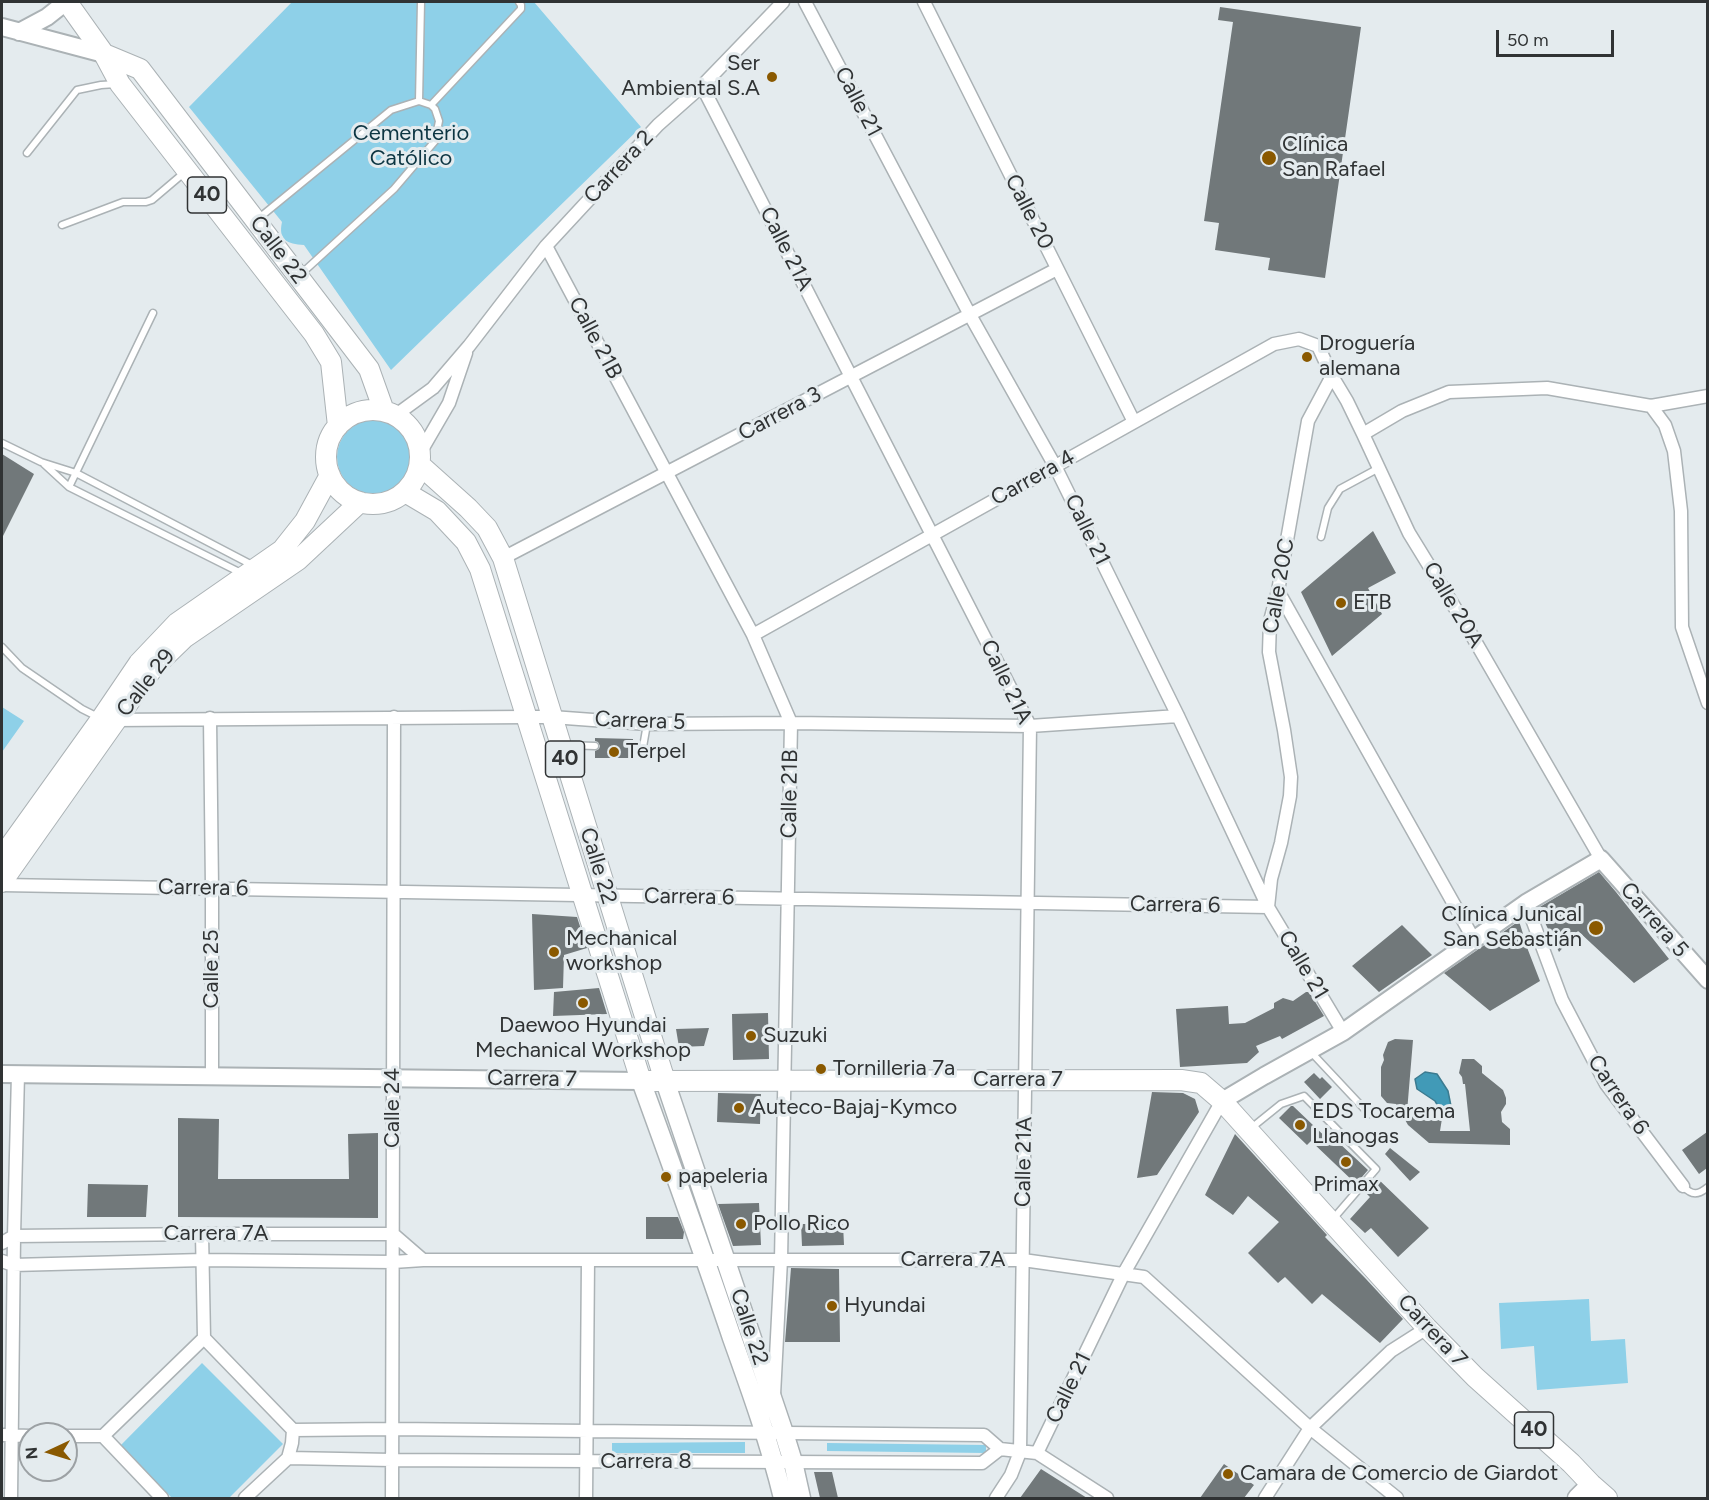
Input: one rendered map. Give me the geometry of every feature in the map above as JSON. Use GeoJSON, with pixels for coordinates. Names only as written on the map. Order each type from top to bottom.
{"type":"FeatureCollection","features":[{"type":"Feature","properties":{"kind":"main road","name":"Calle 22"},"geometry":{"type":"LineString","coordinates":[[66,2],[104,54],[120,84],[165,122],[256,221],[369,369],[390,413]]}},
{"type":"Feature","properties":{"kind":"main road","name":"Calle 22"},"geometry":{"type":"LineString","coordinates":[[104,54],[140,69],[188,170],[314,334],[331,362],[338,426]]}},
{"type":"Feature","properties":{"kind":"main road"},"geometry":{"type":"LineString","coordinates":[[338,426],[359,412],[371,410],[390,413]]}},
{"type":"Feature","properties":{"kind":"main road","name":"40"},"geometry":{"type":"LineString","coordinates":[[390,413],[405,422],[413,431],[418,441],[420,459]]}},
{"type":"Feature","properties":{"kind":"main road","name":"40"},"geometry":{"type":"LineString","coordinates":[[330,475],[327,450],[331,436],[338,426]]}},
{"type":"Feature","properties":{"kind":"main road","name":"Calle 22"},"geometry":{"type":"LineString","coordinates":[[420,459],[488,528],[503,558],[665,1081],[774,1402],[793,1462],[801,1498]]}},
{"type":"Feature","properties":{"kind":"main road"},"geometry":{"type":"LineString","coordinates":[[330,475],[348,496],[360,502],[376,504],[392,500],[405,492],[415,479],[420,459]]}},
{"type":"Feature","properties":{"kind":"main road","name":"Calle 29"},"geometry":{"type":"LineString","coordinates":[[2,857],[109,719],[153,668],[184,638],[256,578],[282,550],[305,521],[330,475]]}},
{"type":"Feature","properties":{"kind":"main road","name":"Calle 22"},"geometry":{"type":"LineString","coordinates":[[405,492],[437,512],[466,542],[480,569],[641,1081],[765,1433],[783,1498]]}},
{"type":"Feature","properties":{"kind":"main road","name":"Calle 29"},"geometry":{"type":"LineString","coordinates":[[256,578],[298,560],[360,502]]}},
{"type":"Feature","properties":{"kind":"main road","name":"Calle 29"},"geometry":{"type":"LineString","coordinates":[[2,884],[109,719]]}},
{"type":"Feature","properties":{"kind":"main road","name":"Carrera 7"},"geometry":{"type":"LineString","coordinates":[[641,1081],[1181,1080],[1201,1083],[1222,1101],[1427,1328],[1475,1377],[1571,1463],[1600,1494]]}},
{"type":"Feature","properties":{"kind":"main road"},"geometry":{"type":"LineString","coordinates":[[1577,1498],[1600,1494]]}},
{"type":"Feature","properties":{"kind":"street"},"geometry":{"type":"LineString","coordinates":[[20,32],[66,2]]}},
{"type":"Feature","properties":{"kind":"street","name":"Carrera 2"},"geometry":{"type":"LineString","coordinates":[[390,413],[433,388],[469,346],[546,246],[658,125],[702,86],[782,2]]}},
{"type":"Feature","properties":{"kind":"street","name":"Calle 21"},"geometry":{"type":"LineString","coordinates":[[805,2],[970,315],[1055,466],[1178,716],[1268,907],[1343,1032]]}},
{"type":"Feature","properties":{"kind":"street","name":"Calle 20"},"geometry":{"type":"LineString","coordinates":[[924,2],[1134,422]]}},
{"type":"Feature","properties":{"kind":"street"},"geometry":{"type":"LineString","coordinates":[[2,27],[104,54]]}},
{"type":"Feature","properties":{"kind":"street","name":"Calle 21A"},"geometry":{"type":"LineString","coordinates":[[702,86],[1030,726],[1020,1452]]}},
{"type":"Feature","properties":{"kind":"street","name":"Calle 21B"},"geometry":{"type":"LineString","coordinates":[[546,246],[753,635],[791,723],[781,1260],[774,1402]]}},
{"type":"Feature","properties":{"kind":"street","name":"Carrera 3"},"geometry":{"type":"LineString","coordinates":[[503,558],[1057,269]]}},
{"type":"Feature","properties":{"kind":"street","name":"Carrera 4"},"geometry":{"type":"LineString","coordinates":[[753,635],[1274,344],[1299,339],[1318,346]]}},
{"type":"Feature","properties":{"kind":"street","name":"Carrera 2"},"geometry":{"type":"LineString","coordinates":[[420,459],[448,404],[469,346]]}},
{"type":"Feature","properties":{"kind":"street","name":"Calle 20A"},"geometry":{"type":"LineString","coordinates":[[1318,346],[1347,401],[1409,533],[1471,634],[1601,859]]}},
{"type":"Feature","properties":{"kind":"street","name":"Calle 20C"},"geometry":{"type":"LineString","coordinates":[[1268,907],[1271,879],[1290,796],[1291,777],[1269,652],[1270,621],[1278,591],[1308,421],[1332,376]]}},
{"type":"Feature","properties":{"kind":"street"},"geometry":{"type":"LineString","coordinates":[[1363,434],[1402,411],[1449,392],[1547,388],[1652,406],[1707,396]]}},
{"type":"Feature","properties":{"kind":"street"},"geometry":{"type":"LineString","coordinates":[[1652,406],[1665,425],[1674,451],[1681,511],[1682,627],[1707,703]]}},
{"type":"Feature","properties":{"kind":"street"},"geometry":{"type":"LineString","coordinates":[[1278,591],[1473,939]]}},
{"type":"Feature","properties":{"kind":"street","name":"Carrera 5"},"geometry":{"type":"LineString","coordinates":[[109,719],[552,717],[647,724],[1030,726],[1178,716]]}},
{"type":"Feature","properties":{"kind":"street","name":"Calle 24"},"geometry":{"type":"LineString","coordinates":[[392,1498],[394,717]]}},
{"type":"Feature","properties":{"kind":"street","name":"Calle 25"},"geometry":{"type":"LineString","coordinates":[[210,718],[212,1076]]}},
{"type":"Feature","properties":{"kind":"street"},"geometry":{"type":"LineString","coordinates":[[1222,1101],[1343,1032],[1526,903],[1601,859]]}},
{"type":"Feature","properties":{"kind":"street","name":"Carrera 5"},"geometry":{"type":"LineString","coordinates":[[1601,859],[1707,980]]}},
{"type":"Feature","properties":{"kind":"street","name":"Carrera 6"},"geometry":{"type":"LineString","coordinates":[[2,884],[1268,907]]}},
{"type":"Feature","properties":{"kind":"street","name":"Carrera 6"},"geometry":{"type":"LineString","coordinates":[[1526,903],[1562,1000],[1606,1084],[1683,1186]]}},
{"type":"Feature","properties":{"kind":"street"},"geometry":{"type":"LineString","coordinates":[[10,1074],[14,1236],[7,1263],[7,1435],[11,1498]]}},
{"type":"Feature","properties":{"kind":"street","name":"Carrera 7"},"geometry":{"type":"LineString","coordinates":[[10,1074],[641,1081]]}},
{"type":"Feature","properties":{"kind":"street","name":"Calle 21"},"geometry":{"type":"LineString","coordinates":[[1037,1453],[1124,1273],[1222,1101]]}},
{"type":"Feature","properties":{"kind":"street"},"geometry":{"type":"LineString","coordinates":[[202,1234],[204,1338],[293,1430],[288,1458],[245,1498]]}},
{"type":"Feature","properties":{"kind":"street"},"geometry":{"type":"LineString","coordinates":[[393,1234],[423,1260]]}},
{"type":"Feature","properties":{"kind":"street","name":"Carrera 7A"},"geometry":{"type":"LineString","coordinates":[[2,1243],[14,1236],[393,1234]]}},
{"type":"Feature","properties":{"kind":"street","name":"Carrera 7A"},"geometry":{"type":"LineString","coordinates":[[7,1263],[203,1260],[393,1262],[423,1260],[1023,1260],[1124,1273],[1144,1277],[1310,1428],[1398,1498]]}},
{"type":"Feature","properties":{"kind":"street"},"geometry":{"type":"LineString","coordinates":[[586,1498],[588,1260]]}},
{"type":"Feature","properties":{"kind":"street"},"geometry":{"type":"LineString","coordinates":[[1265,1498],[1310,1428],[1391,1351],[1427,1328]]}},
{"type":"Feature","properties":{"kind":"street"},"geometry":{"type":"LineString","coordinates":[[78,1436],[103,1436],[204,1338]]}},
{"type":"Feature","properties":{"kind":"street","name":"Carrera 8"},"geometry":{"type":"LineString","coordinates":[[293,1430],[984,1435],[1000,1449],[1037,1453],[1107,1498]]}},
{"type":"Feature","properties":{"kind":"street"},"geometry":{"type":"LineString","coordinates":[[103,1436],[162,1498]]}},
{"type":"Feature","properties":{"kind":"street","name":"Carrera 8"},"geometry":{"type":"LineString","coordinates":[[288,1458],[392,1461],[982,1463],[1000,1449]]}},
{"type":"Feature","properties":{"kind":"street"},"geometry":{"type":"LineString","coordinates":[[996,1498],[1011,1475],[1020,1452]]}},
{"type":"Feature","properties":{"kind":"lane"},"geometry":{"type":"LineString","coordinates":[[419,101],[421,2]]}},
{"type":"Feature","properties":{"kind":"lane"},"geometry":{"type":"LineString","coordinates":[[431,105],[522,9],[519,2]]}},
{"type":"Feature","properties":{"kind":"lane"},"geometry":{"type":"LineString","coordinates":[[27,153],[77,90],[120,84]]}},
{"type":"Feature","properties":{"kind":"lane"},"geometry":{"type":"LineString","coordinates":[[256,221],[392,110],[419,101],[435,109],[439,121],[435,141],[394,189],[299,276]]}},
{"type":"Feature","properties":{"kind":"lane"},"geometry":{"type":"LineString","coordinates":[[62,225],[123,202],[152,200],[188,170]]}},
{"type":"Feature","properties":{"kind":"lane"},"geometry":{"type":"LineString","coordinates":[[69,486],[153,313]]}},
{"type":"Feature","properties":{"kind":"lane"},"geometry":{"type":"LineString","coordinates":[[2,443],[41,462],[76,473],[256,578]]}},
{"type":"Feature","properties":{"kind":"lane"},"geometry":{"type":"LineString","coordinates":[[41,462],[69,486],[256,578]]}},
{"type":"Feature","properties":{"kind":"lane"},"geometry":{"type":"LineString","coordinates":[[1321,537],[1328,508],[1340,489],[1379,468]]}},
{"type":"Feature","properties":{"kind":"lane"},"geometry":{"type":"LineString","coordinates":[[2,647],[22,668],[82,709],[109,719]]}},
{"type":"Feature","properties":{"kind":"lane"},"geometry":{"type":"LineString","coordinates":[[633,747],[642,747],[647,724]]}},
{"type":"Feature","properties":{"kind":"lane"},"geometry":{"type":"LineString","coordinates":[[561,745],[595,746]]}},
{"type":"Feature","properties":{"kind":"lane"},"geometry":{"type":"LineString","coordinates":[[1310,1050],[1369,1114]]}},
{"type":"Feature","properties":{"kind":"lane"},"geometry":{"type":"LineString","coordinates":[[1248,1131],[1281,1104],[1305,1096],[1376,1169],[1331,1222]]}},
{"type":"Feature","properties":{"kind":"lane","name":"Carrera 6"},"geometry":{"type":"LineString","coordinates":[[1683,1186],[1688,1192],[1694,1194],[1707,1187]]}},
{"type":"Feature","properties":{"kind":"green space","name":"Cementerio Católico"},"geometry":{"type":"Polygon","coordinates":[[[292,2],[534,2],[641,127],[391,370],[304,245],[293,244],[285,240],[281,233],[282,222],[189,107],[292,2]]]}},
{"type":"Feature","properties":{"kind":"green space"},"geometry":{"type":"Polygon","coordinates":[[[367,420],[381,420],[395,426],[405,436],[411,450],[409,471],[395,488],[381,494],[367,494],[353,488],[343,478],[337,464],[337,450],[343,436],[353,426],[367,420]]]}},
{"type":"Feature","properties":{"kind":"green space"},"geometry":{"type":"Polygon","coordinates":[[[2,707],[24,721],[2,752],[2,707]]]}},
{"type":"Feature","properties":{"kind":"green space"},"geometry":{"type":"Polygon","coordinates":[[[1589,1299],[1591,1341],[1625,1339],[1628,1383],[1537,1390],[1534,1346],[1501,1349],[1499,1303],[1589,1299]]]}},
{"type":"Feature","properties":{"kind":"green space"},"geometry":{"type":"Polygon","coordinates":[[[202,1363],[283,1444],[229,1498],[172,1498],[120,1446],[202,1363]]]}},
{"type":"Feature","properties":{"kind":"green space"},"geometry":{"type":"Polygon","coordinates":[[[745,1442],[745,1453],[612,1453],[612,1443],[745,1442]]]}},
{"type":"Feature","properties":{"kind":"green space"},"geometry":{"type":"Polygon","coordinates":[[[827,1443],[986,1445],[986,1453],[827,1451],[827,1443]]]}},
{"type":"Feature","properties":{"kind":"shaded area"},"geometry":{"type":"Polygon","coordinates":[[[1425,1072],[1437,1074],[1448,1091],[1451,1106],[1446,1112],[1441,1111],[1435,1101],[1417,1089],[1415,1079],[1425,1072]]]}},
{"type":"Feature","properties":{"kind":"building","name":"Clínica San Rafael"},"geometry":{"type":"Polygon","coordinates":[[[1220,7],[1361,27],[1325,278],[1268,270],[1270,258],[1215,250],[1219,223],[1204,221],[1233,22],[1218,20],[1220,7]]]}},
{"type":"Feature","properties":{"kind":"building"},"geometry":{"type":"Polygon","coordinates":[[[2,454],[34,474],[2,538],[2,454]]]}},
{"type":"Feature","properties":{"kind":"building","name":"ETB"},"geometry":{"type":"Polygon","coordinates":[[[1373,531],[1396,573],[1368,588],[1382,614],[1332,656],[1301,592],[1373,531]]]}},
{"type":"Feature","properties":{"kind":"building","name":"Terpel"},"geometry":{"type":"Polygon","coordinates":[[[595,738],[633,739],[628,746],[633,752],[633,758],[595,758],[595,751],[600,746],[595,738]]]}},
{"type":"Feature","properties":{"kind":"building","name":"Clínica Junical San Sebastián"},"geometry":{"type":"Polygon","coordinates":[[[1599,872],[1669,959],[1634,983],[1578,931],[1559,952],[1538,908],[1599,872]]]}},
{"type":"Feature","properties":{"kind":"building","name":"Mechanical workshop"},"geometry":{"type":"Polygon","coordinates":[[[532,914],[577,917],[587,948],[564,955],[563,988],[534,990],[532,914]]]}},
{"type":"Feature","properties":{"kind":"building","name":"Clínica Junical San Sebastián"},"geometry":{"type":"Polygon","coordinates":[[[1519,921],[1540,981],[1490,1011],[1444,973],[1519,921]]]}},
{"type":"Feature","properties":{"kind":"building"},"geometry":{"type":"Polygon","coordinates":[[[1402,925],[1432,955],[1379,992],[1352,966],[1402,925]]]}},
{"type":"Feature","properties":{"kind":"building","name":"Daewoo Hyundai Mechanical Workshop"},"geometry":{"type":"Polygon","coordinates":[[[599,988],[607,1014],[553,1016],[554,992],[599,988]]]}},
{"type":"Feature","properties":{"kind":"building"},"geometry":{"type":"Polygon","coordinates":[[[1309,992],[1324,1016],[1282,1039],[1280,1036],[1256,1046],[1259,1052],[1247,1063],[1180,1067],[1176,1009],[1228,1006],[1229,1024],[1245,1023],[1274,1008],[1274,1003],[1283,998],[1293,1001],[1309,992]]]}},
{"type":"Feature","properties":{"kind":"building","name":"Suzuki"},"geometry":{"type":"Polygon","coordinates":[[[768,1013],[769,1059],[733,1060],[732,1014],[768,1013]]]}},
{"type":"Feature","properties":{"kind":"building"},"geometry":{"type":"Polygon","coordinates":[[[709,1028],[704,1046],[679,1047],[676,1029],[709,1028]]]}},
{"type":"Feature","properties":{"kind":"building"},"geometry":{"type":"Polygon","coordinates":[[[1395,1039],[1413,1040],[1407,1112],[1426,1113],[1433,1118],[1444,1106],[1440,1131],[1470,1131],[1465,1084],[1459,1073],[1462,1059],[1474,1059],[1482,1066],[1482,1073],[1503,1090],[1506,1104],[1501,1112],[1502,1122],[1510,1129],[1510,1145],[1429,1143],[1408,1125],[1396,1104],[1387,1103],[1381,1096],[1383,1055],[1388,1042],[1395,1039]]]}},
{"type":"Feature","properties":{"kind":"building"},"geometry":{"type":"Polygon","coordinates":[[[1314,1073],[1332,1087],[1320,1099],[1304,1082],[1314,1073]]]}},
{"type":"Feature","properties":{"kind":"building"},"geometry":{"type":"Polygon","coordinates":[[[1152,1092],[1183,1093],[1195,1099],[1199,1112],[1157,1175],[1137,1178],[1152,1092]]]}},
{"type":"Feature","properties":{"kind":"building","name":"Auteco-Bajaj-Kymco"},"geometry":{"type":"Polygon","coordinates":[[[718,1093],[761,1094],[760,1124],[717,1122],[718,1093]]]}},
{"type":"Feature","properties":{"kind":"building"},"geometry":{"type":"Polygon","coordinates":[[[1291,1106],[1335,1146],[1338,1142],[1368,1170],[1356,1184],[1311,1141],[1307,1145],[1279,1118],[1291,1106]]]}},
{"type":"Feature","properties":{"kind":"building"},"geometry":{"type":"Polygon","coordinates":[[[178,1118],[219,1119],[218,1179],[349,1179],[348,1134],[378,1133],[378,1218],[178,1217],[178,1118]]]}},
{"type":"Feature","properties":{"kind":"building"},"geometry":{"type":"Polygon","coordinates":[[[1707,1132],[1707,1168],[1699,1174],[1682,1150],[1707,1132]]]}},
{"type":"Feature","properties":{"kind":"building"},"geometry":{"type":"Polygon","coordinates":[[[1235,1134],[1327,1235],[1325,1237],[1403,1319],[1380,1343],[1322,1294],[1312,1304],[1285,1277],[1278,1283],[1248,1253],[1279,1222],[1248,1196],[1233,1215],[1205,1195],[1235,1134]]]}},
{"type":"Feature","properties":{"kind":"building"},"geometry":{"type":"Polygon","coordinates":[[[1390,1148],[1420,1172],[1410,1181],[1385,1154],[1390,1148]]]}},
{"type":"Feature","properties":{"kind":"building"},"geometry":{"type":"Polygon","coordinates":[[[1376,1177],[1429,1228],[1398,1257],[1371,1228],[1365,1233],[1350,1219],[1370,1197],[1364,1191],[1376,1177]]]}},
{"type":"Feature","properties":{"kind":"building"},"geometry":{"type":"Polygon","coordinates":[[[88,1184],[148,1185],[146,1217],[87,1217],[88,1184]]]}},
{"type":"Feature","properties":{"kind":"building","name":"Pollo Rico"},"geometry":{"type":"Polygon","coordinates":[[[759,1203],[761,1245],[733,1246],[718,1204],[759,1203]]]}},
{"type":"Feature","properties":{"kind":"building"},"geometry":{"type":"Polygon","coordinates":[[[646,1217],[678,1217],[684,1232],[683,1239],[646,1239],[646,1217]]]}},
{"type":"Feature","properties":{"kind":"building"},"geometry":{"type":"Polygon","coordinates":[[[801,1224],[843,1224],[844,1245],[802,1246],[801,1224]]]}},
{"type":"Feature","properties":{"kind":"building"},"geometry":{"type":"Polygon","coordinates":[[[791,1268],[839,1269],[840,1342],[785,1342],[791,1268]]]}},
{"type":"Feature","properties":{"kind":"building","name":"Camara de Comercio de Giardot"},"geometry":{"type":"Polygon","coordinates":[[[1224,1464],[1254,1485],[1244,1498],[1200,1498],[1224,1464]]]}},
{"type":"Feature","properties":{"kind":"building"},"geometry":{"type":"Polygon","coordinates":[[[1041,1469],[1087,1498],[1020,1498],[1041,1469]]]}},
{"type":"Feature","properties":{"kind":"building"},"geometry":{"type":"Polygon","coordinates":[[[814,1472],[832,1472],[838,1498],[820,1498],[814,1472]]]}},
{"type":"Feature","properties":{"kind":"place","name":"Ser Ambiental S.A"},"geometry":{"type":"Point","coordinates":[772,77]}},
{"type":"Feature","properties":{"kind":"place","name":"Clínica San Rafael"},"geometry":{"type":"Point","coordinates":[1269,158]}},
{"type":"Feature","properties":{"kind":"place","name":"Droguería alemana"},"geometry":{"type":"Point","coordinates":[1307,357]}},
{"type":"Feature","properties":{"kind":"place","name":"ETB"},"geometry":{"type":"Point","coordinates":[1341,603]}},
{"type":"Feature","properties":{"kind":"place","name":"Terpel"},"geometry":{"type":"Point","coordinates":[614,752]}},
{"type":"Feature","properties":{"kind":"place","name":"Clínica Junical San Sebastián"},"geometry":{"type":"Point","coordinates":[1596,928]}},
{"type":"Feature","properties":{"kind":"place","name":"Mechanical workshop"},"geometry":{"type":"Point","coordinates":[554,952]}},
{"type":"Feature","properties":{"kind":"place","name":"Daewoo Hyundai Mechanical Workshop"},"geometry":{"type":"Point","coordinates":[583,1003]}},
{"type":"Feature","properties":{"kind":"place","name":"Suzuki"},"geometry":{"type":"Point","coordinates":[751,1036]}},
{"type":"Feature","properties":{"kind":"place","name":"Tornilleria 7a"},"geometry":{"type":"Point","coordinates":[821,1069]}},
{"type":"Feature","properties":{"kind":"place","name":"Auteco-Bajaj-Kymco"},"geometry":{"type":"Point","coordinates":[739,1108]}},
{"type":"Feature","properties":{"kind":"place","name":"EDS Tocarema Llanogas"},"geometry":{"type":"Point","coordinates":[1300,1125]}},
{"type":"Feature","properties":{"kind":"place","name":"Primax"},"geometry":{"type":"Point","coordinates":[1346,1162]}},
{"type":"Feature","properties":{"kind":"place","name":"papeleria"},"geometry":{"type":"Point","coordinates":[666,1177]}},
{"type":"Feature","properties":{"kind":"place","name":"Pollo Rico"},"geometry":{"type":"Point","coordinates":[741,1224]}},
{"type":"Feature","properties":{"kind":"place","name":"Hyundai"},"geometry":{"type":"Point","coordinates":[832,1306]}},
{"type":"Feature","properties":{"kind":"place","name":"Camara de Comercio de Giardot"},"geometry":{"type":"Point","coordinates":[1228,1474]}}]}
